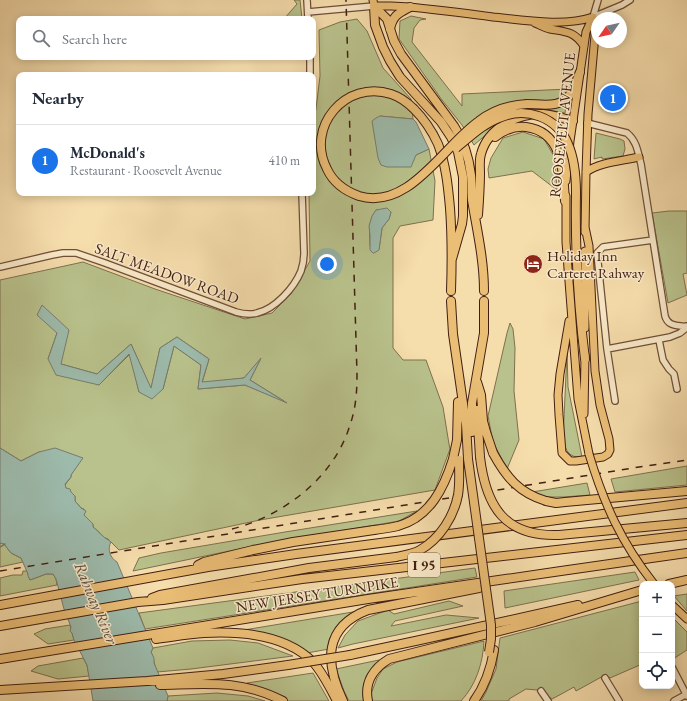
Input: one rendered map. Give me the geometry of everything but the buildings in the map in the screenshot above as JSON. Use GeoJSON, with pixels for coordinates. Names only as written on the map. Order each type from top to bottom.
{"type":"FeatureCollection","features":[{"type":"Feature","properties":{"kind":"highway"},"geometry":{"type":"LineString","coordinates":[[373,3],[387,19],[397,47],[406,61],[462,140],[470,166],[472,197],[482,258],[484,291]]}},
{"type":"Feature","properties":{"kind":"highway"},"geometry":{"type":"LineString","coordinates":[[373,3],[375,24],[382,47],[403,80],[444,126],[458,152],[463,178],[463,216],[452,259]]}},
{"type":"Feature","properties":{"kind":"highway"},"geometry":{"type":"LineString","coordinates":[[390,29],[395,16],[410,7]]}},
{"type":"Feature","properties":{"kind":"highway"},"geometry":{"type":"LineString","coordinates":[[426,173],[458,140],[480,120],[492,113],[518,105],[550,105],[563,102],[570,96],[580,72]]}},
{"type":"Feature","properties":{"kind":"highway"},"geometry":{"type":"LineString","coordinates":[[451,291],[452,259],[447,180],[444,166],[440,152],[433,135],[424,120],[414,108],[398,96],[387,92],[370,91],[348,98],[335,108],[325,123],[321,141],[322,155],[329,173],[337,183],[354,194],[366,197],[394,194],[411,185],[426,173],[478,130],[498,118],[512,114],[528,113],[549,121],[558,129],[566,139],[571,150],[576,178],[577,272],[585,358]]}},
{"type":"Feature","properties":{"kind":"highway"},"geometry":{"type":"LineString","coordinates":[[477,230],[480,159],[483,147],[494,132],[512,120],[535,115],[548,115],[573,121]]}},
{"type":"Feature","properties":{"kind":"highway"},"geometry":{"type":"LineString","coordinates":[[480,172],[488,147],[498,135],[513,128],[523,127],[540,131],[553,142],[559,153],[566,201]]}},
{"type":"Feature","properties":{"kind":"highway"},"geometry":{"type":"LineString","coordinates":[[451,301],[453,334],[466,424],[467,459],[482,471],[488,495],[505,519],[513,526],[531,533],[550,535],[687,524]]}},
{"type":"Feature","properties":{"kind":"highway"},"geometry":{"type":"LineString","coordinates":[[162,598],[309,568],[412,553],[423,548],[434,539],[451,515],[458,495],[459,483],[467,459],[477,412],[476,381],[484,333],[484,301]]}},
{"type":"Feature","properties":{"kind":"highway"},"geometry":{"type":"LineString","coordinates":[[458,373],[458,424],[476,492],[494,609],[496,637],[483,673],[468,701]]}},
{"type":"Feature","properties":{"kind":"highway"},"geometry":{"type":"LineString","coordinates":[[476,381],[481,395],[483,421],[493,453],[504,471],[518,488],[527,494],[556,503],[687,491]]}},
{"type":"Feature","properties":{"kind":"highway"},"geometry":{"type":"LineString","coordinates":[[0,605],[187,571],[253,550],[400,525],[416,518],[424,512],[440,491],[449,473],[467,459]]}},
{"type":"Feature","properties":{"kind":"highway","name":"I 95"},"geometry":{"type":"LineString","coordinates":[[206,565],[687,503]]}},
{"type":"Feature","properties":{"kind":"highway","name":"NEW JERSEY TURNPIKE"},"geometry":{"type":"LineString","coordinates":[[0,626],[162,598],[347,573],[687,535]]}},
{"type":"Feature","properties":{"kind":"highway","name":"NEW JERSEY TURNPIKE"},"geometry":{"type":"LineString","coordinates":[[174,634],[368,599],[687,553]]}},
{"type":"Feature","properties":{"kind":"highway"},"geometry":{"type":"LineString","coordinates":[[343,701],[338,692],[330,659],[335,639],[339,631],[345,623],[359,614],[379,607],[561,571]]}},
{"type":"Feature","properties":{"kind":"highway"},"geometry":{"type":"LineString","coordinates":[[675,583],[687,580]]}},
{"type":"Feature","properties":{"kind":"highway"},"geometry":{"type":"LineString","coordinates":[[0,690],[190,681],[350,655],[639,591]]}},
{"type":"Feature","properties":{"kind":"highway"},"geometry":{"type":"LineString","coordinates":[[368,701],[367,690],[369,681],[377,668],[390,659],[535,622],[639,591]]}},
{"type":"Feature","properties":{"kind":"highway"},"geometry":{"type":"LineString","coordinates":[[0,659],[174,634],[233,633],[262,637],[284,643],[305,655],[321,673],[337,701]]}},
{"type":"Feature","properties":{"kind":"highway"},"geometry":{"type":"LineString","coordinates":[[474,701],[488,676],[492,663],[492,651]]}},
{"type":"Feature","properties":{"kind":"highway"},"geometry":{"type":"LineString","coordinates":[[190,681],[243,686],[266,693],[283,701]]}},
{"type":"Feature","properties":{"kind":"main road"},"geometry":{"type":"LineString","coordinates":[[373,3],[531,21],[569,22],[591,18]]}},
{"type":"Feature","properties":{"kind":"main road"},"geometry":{"type":"LineString","coordinates":[[531,21],[548,28],[570,32],[578,38],[584,46]]}},
{"type":"Feature","properties":{"kind":"main road","name":"ROOSEVELT AVENUE"},"geometry":{"type":"LineString","coordinates":[[591,21],[586,32],[573,121],[568,160],[566,201],[566,242],[578,399],[589,454],[603,496],[632,555],[652,581]]}},
{"type":"Feature","properties":{"kind":"main road","name":"ROOSEVELT AVENUE"},"geometry":{"type":"LineString","coordinates":[[584,428],[587,123],[594,48]]}},
{"type":"Feature","properties":{"kind":"main road"},"geometry":{"type":"LineString","coordinates":[[573,121],[587,123]]}},
{"type":"Feature","properties":{"kind":"main road"},"geometry":{"type":"LineString","coordinates":[[586,172],[598,165],[639,157]]}},
{"type":"Feature","properties":{"kind":"main road"},"geometry":{"type":"LineString","coordinates":[[571,307],[558,395],[562,452],[570,461],[576,461],[603,456],[608,454],[610,450],[609,439],[600,405],[595,371],[589,246],[585,227]]}},
{"type":"Feature","properties":{"kind":"main road"},"geometry":{"type":"LineString","coordinates":[[675,608],[687,619]]}},
{"type":"Feature","properties":{"kind":"street"},"geometry":{"type":"LineString","coordinates":[[307,0],[308,16]]}},
{"type":"Feature","properties":{"kind":"street","name":"ROOSEVELT AVENUE"},"geometry":{"type":"LineString","coordinates":[[594,12],[598,0]]}},
{"type":"Feature","properties":{"kind":"street"},"geometry":{"type":"LineString","coordinates":[[605,12],[630,0]]}},
{"type":"Feature","properties":{"kind":"street"},"geometry":{"type":"LineString","coordinates":[[308,12],[373,3]]}},
{"type":"Feature","properties":{"kind":"street"},"geometry":{"type":"LineString","coordinates":[[310,60],[310,72]]}},
{"type":"Feature","properties":{"kind":"street"},"geometry":{"type":"LineString","coordinates":[[587,123],[627,133],[635,142],[639,157],[666,320],[672,325],[687,327]]}},
{"type":"Feature","properties":{"kind":"street","name":"SALT MEADOW ROAD"},"geometry":{"type":"LineString","coordinates":[[0,267],[58,254],[76,253],[236,312],[245,314],[258,313],[270,308],[279,301],[292,287],[301,272],[304,253],[302,196]]}},
{"type":"Feature","properties":{"kind":"street"},"geometry":{"type":"LineString","coordinates":[[615,401],[607,349],[597,253],[603,247],[653,240]]}},
{"type":"Feature","properties":{"kind":"street"},"geometry":{"type":"LineString","coordinates":[[607,349],[670,337],[680,333],[687,327]]}},
{"type":"Feature","properties":{"kind":"street"},"geometry":{"type":"LineString","coordinates":[[659,340],[663,360],[674,374],[677,389]]}},
{"type":"Feature","properties":{"kind":"street"},"geometry":{"type":"LineString","coordinates":[[674,701],[687,695],[675,673]]}},
{"type":"Feature","properties":{"kind":"street"},"geometry":{"type":"LineString","coordinates":[[605,678],[619,701]]}},
{"type":"Feature","properties":{"kind":"street"},"geometry":{"type":"LineString","coordinates":[[541,691],[548,701]]}},
{"type":"Feature","properties":{"kind":"green space"},"geometry":{"type":"Polygon","coordinates":[[[294,0],[300,0],[302,16],[287,16],[297,4],[294,0]]]}},
{"type":"Feature","properties":{"kind":"green space"},"geometry":{"type":"Polygon","coordinates":[[[411,16],[426,19],[420,20],[414,28],[412,42],[462,106],[462,94],[568,89],[565,113],[549,110],[504,119],[474,145],[462,125],[442,100],[399,39],[400,21],[411,16]]]}},
{"type":"Feature","properties":{"kind":"green space"},"geometry":{"type":"Polygon","coordinates":[[[357,19],[367,31],[383,68],[411,99],[413,119],[380,116],[416,155],[429,149],[435,181],[433,220],[400,226],[393,238],[393,348],[403,360],[426,360],[443,407],[450,449],[435,490],[260,520],[119,550],[93,527],[93,524],[84,515],[84,509],[81,508],[75,501],[75,496],[66,488],[65,485],[82,458],[39,452],[21,461],[0,448],[0,280],[83,262],[155,289],[245,319],[272,313],[291,294],[310,261],[309,196],[316,196],[316,109],[320,76],[319,30],[340,22],[357,19]],[[376,210],[370,224],[370,246],[379,249],[382,228],[389,219],[391,212],[376,210]],[[57,333],[48,359],[99,385],[130,354],[139,392],[163,389],[174,346],[201,365],[198,389],[245,385],[284,401],[250,380],[260,360],[244,378],[202,383],[209,359],[177,337],[160,348],[151,389],[131,344],[97,374],[61,364],[57,333]]]}},
{"type":"Feature","properties":{"kind":"green space"},"geometry":{"type":"Polygon","coordinates":[[[523,132],[544,139],[555,158],[557,190],[532,171],[489,178],[488,169],[491,158],[503,138],[523,132]]]}},
{"type":"Feature","properties":{"kind":"green space"},"geometry":{"type":"Polygon","coordinates":[[[596,133],[624,141],[625,149],[623,156],[594,159],[596,133]]]}},
{"type":"Feature","properties":{"kind":"green space"},"geometry":{"type":"Polygon","coordinates":[[[687,211],[687,273],[683,274],[687,295],[668,303],[652,213],[687,211]]]}},
{"type":"Feature","properties":{"kind":"green space"},"geometry":{"type":"Polygon","coordinates":[[[510,323],[513,329],[515,348],[514,391],[519,440],[507,469],[493,442],[488,416],[510,323]]]}},
{"type":"Feature","properties":{"kind":"green space"},"geometry":{"type":"Polygon","coordinates":[[[567,352],[568,387],[582,457],[571,455],[565,447],[563,440],[567,352]]]}},
{"type":"Feature","properties":{"kind":"green space"},"geometry":{"type":"Polygon","coordinates":[[[687,466],[687,485],[615,492],[611,479],[687,466]]]}},
{"type":"Feature","properties":{"kind":"green space"},"geometry":{"type":"Polygon","coordinates":[[[587,483],[590,495],[547,497],[532,492],[587,483]]]}},
{"type":"Feature","properties":{"kind":"green space"},"geometry":{"type":"Polygon","coordinates":[[[417,511],[399,521],[258,545],[133,571],[139,558],[161,553],[417,511]]]}},
{"type":"Feature","properties":{"kind":"green space"},"geometry":{"type":"Polygon","coordinates":[[[0,543],[4,544],[11,553],[21,558],[23,562],[0,567],[0,543]]]}},
{"type":"Feature","properties":{"kind":"green space"},"geometry":{"type":"Polygon","coordinates":[[[475,568],[477,577],[145,629],[139,613],[475,568]]]}},
{"type":"Feature","properties":{"kind":"green space"},"geometry":{"type":"Polygon","coordinates":[[[23,571],[27,571],[30,580],[46,574],[53,574],[57,585],[0,596],[0,578],[13,575],[22,575],[23,571]]]}},
{"type":"Feature","properties":{"kind":"green space"},"geometry":{"type":"Polygon","coordinates":[[[635,572],[639,580],[505,608],[504,591],[635,572]]]}},
{"type":"Feature","properties":{"kind":"green space"},"geometry":{"type":"Polygon","coordinates":[[[687,594],[687,611],[675,597],[675,596],[687,594]]]}},
{"type":"Feature","properties":{"kind":"green space"},"geometry":{"type":"Polygon","coordinates":[[[449,601],[463,606],[395,621],[391,626],[446,615],[479,618],[338,648],[345,635],[358,621],[388,610],[394,614],[449,601]]]}},
{"type":"Feature","properties":{"kind":"green space"},"geometry":{"type":"Polygon","coordinates":[[[639,602],[639,665],[610,678],[605,675],[576,691],[574,687],[552,699],[537,690],[526,689],[509,699],[509,701],[481,701],[496,669],[500,638],[639,602]]]}},
{"type":"Feature","properties":{"kind":"green space"},"geometry":{"type":"Polygon","coordinates":[[[359,611],[340,623],[330,638],[329,649],[307,653],[244,630],[359,611]]]}},
{"type":"Feature","properties":{"kind":"green space"},"geometry":{"type":"Polygon","coordinates":[[[675,620],[687,632],[687,650],[675,658],[675,620]]]}},
{"type":"Feature","properties":{"kind":"green space"},"geometry":{"type":"Polygon","coordinates":[[[70,625],[74,640],[48,644],[34,634],[45,629],[70,625]]]}},
{"type":"Feature","properties":{"kind":"green space"},"geometry":{"type":"Polygon","coordinates":[[[230,640],[258,643],[293,656],[157,672],[151,652],[153,648],[192,641],[230,640]]]}},
{"type":"Feature","properties":{"kind":"green space"},"geometry":{"type":"Polygon","coordinates":[[[484,641],[482,657],[475,681],[461,701],[372,701],[371,694],[377,678],[383,669],[397,662],[484,641]]]}},
{"type":"Feature","properties":{"kind":"green space"},"geometry":{"type":"Polygon","coordinates":[[[83,658],[87,665],[89,676],[58,679],[31,671],[38,666],[83,658]]]}},
{"type":"Feature","properties":{"kind":"green space"},"geometry":{"type":"Polygon","coordinates":[[[379,660],[370,676],[363,694],[364,701],[349,701],[336,669],[379,660]]]}},
{"type":"Feature","properties":{"kind":"green space"},"geometry":{"type":"Polygon","coordinates":[[[313,673],[329,701],[286,701],[247,683],[313,673]]]}},
{"type":"Feature","properties":{"kind":"green space"},"geometry":{"type":"Polygon","coordinates":[[[217,693],[248,696],[265,701],[167,701],[168,696],[217,693]]]}},
{"type":"Feature","properties":{"kind":"water"},"geometry":{"type":"Polygon","coordinates":[[[380,116],[413,119],[416,122],[429,149],[416,155],[411,167],[387,167],[381,165],[378,158],[372,121],[380,116]]]}},
{"type":"Feature","properties":{"kind":"water"},"geometry":{"type":"Polygon","coordinates":[[[387,208],[391,212],[389,219],[382,228],[379,250],[373,253],[370,250],[369,226],[372,216],[376,210],[387,208]]]}},
{"type":"Feature","properties":{"kind":"water"},"geometry":{"type":"Polygon","coordinates":[[[42,305],[69,330],[61,364],[97,374],[131,344],[151,388],[160,348],[177,337],[209,359],[202,382],[244,378],[261,358],[250,380],[287,403],[245,385],[198,389],[201,365],[174,346],[163,389],[152,399],[139,392],[129,354],[99,385],[56,375],[48,359],[57,333],[37,315],[42,305]]]}},
{"type":"Feature","properties":{"kind":"water","name":"Rahway River"},"geometry":{"type":"Polygon","coordinates":[[[0,448],[21,461],[39,452],[55,448],[83,458],[65,484],[66,488],[70,489],[75,496],[75,501],[86,511],[84,515],[93,524],[93,527],[111,542],[109,548],[110,553],[117,562],[153,648],[151,652],[168,696],[167,701],[93,701],[87,665],[70,631],[71,627],[64,609],[56,579],[53,574],[46,574],[30,580],[21,558],[11,553],[4,544],[0,543],[0,448]]]}},
{"type":"Feature","properties":{"kind":"waterway"},"geometry":{"type":"LineString","coordinates":[[0,547],[5,544]]}},
{"type":"Feature","properties":{"kind":"railway"},"geometry":{"type":"LineString","coordinates":[[232,529],[270,515],[304,492],[319,478],[332,462],[342,444],[354,412],[357,374],[346,0]]}},
{"type":"Feature","properties":{"kind":"railway"},"geometry":{"type":"LineString","coordinates":[[0,571],[687,460]]}},
{"type":"Feature","properties":{"kind":"place","name":"McDonald's"},"geometry":{"type":"Point","coordinates":[613,98]}},
{"type":"Feature","properties":{"kind":"place","name":"Holiday Inn Carteret Rahway"},"geometry":{"type":"Point","coordinates":[533,264]}}]}
